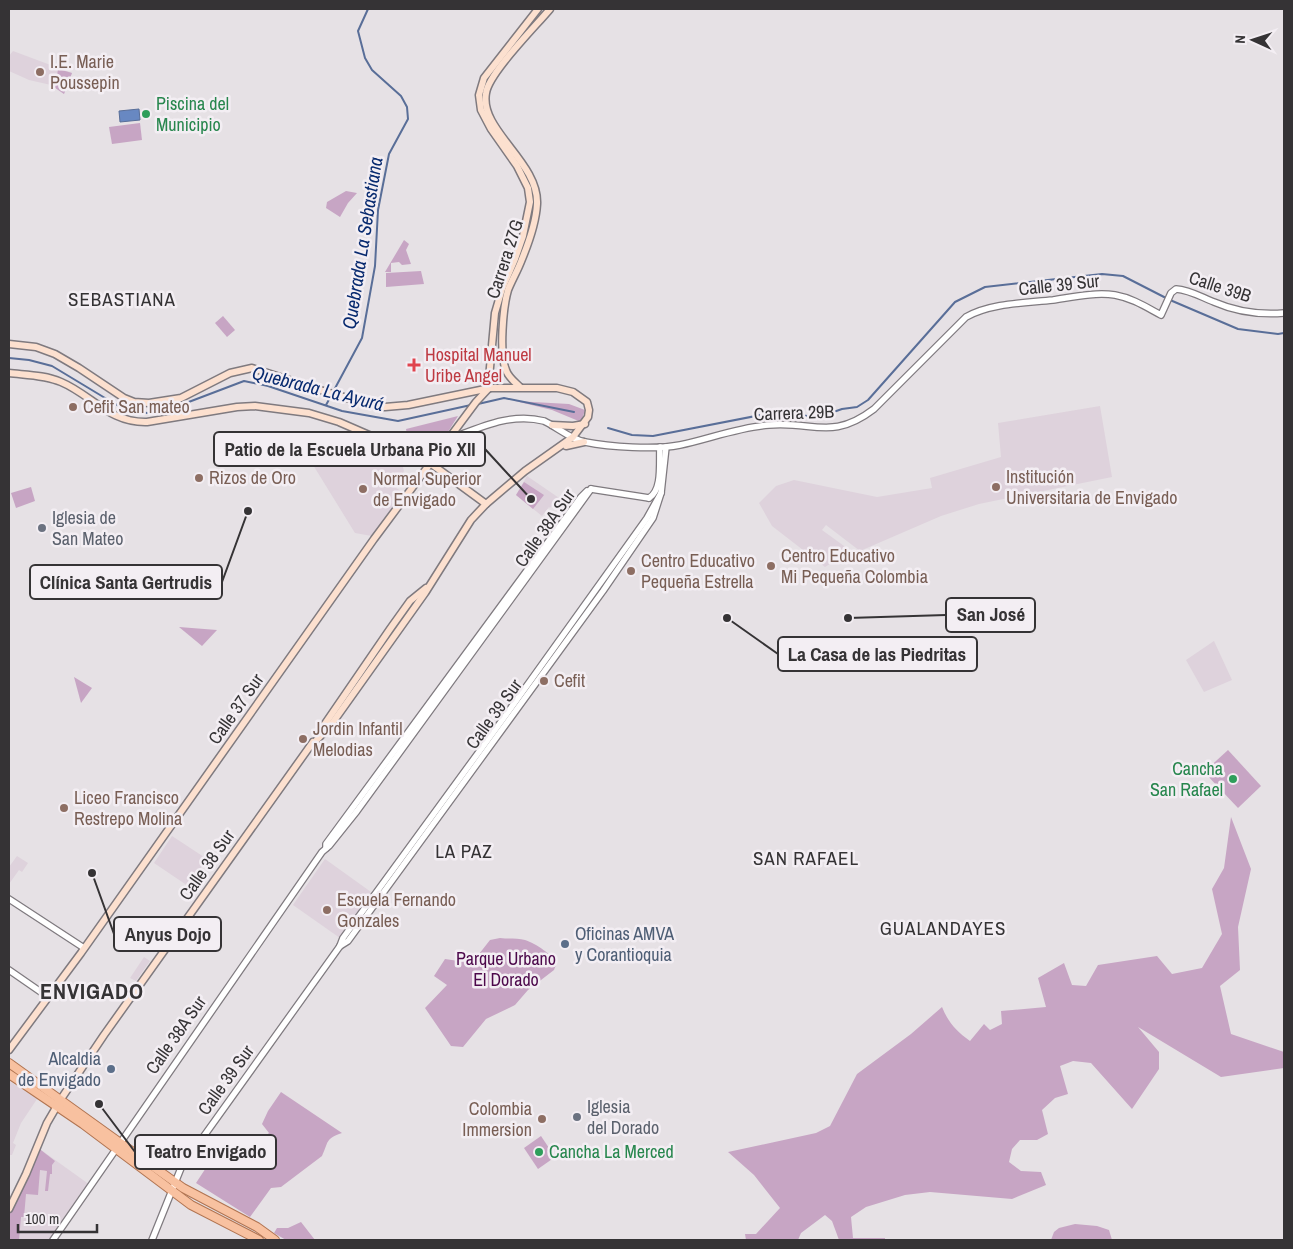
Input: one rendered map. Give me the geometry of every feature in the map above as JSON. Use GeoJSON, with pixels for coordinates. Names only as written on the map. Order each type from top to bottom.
{"type":"FeatureCollection","features":[{"type":"Feature","properties":{"kind":"main road"},"geometry":{"type":"LineString","coordinates":[[506,145],[490,129],[480,110],[479,94],[481,85],[484,78],[538,9]]}},
{"type":"Feature","properties":{"kind":"main road"},"geometry":{"type":"LineString","coordinates":[[506,145],[492,122],[485,103],[486,89],[506,60],[550,9]]}},
{"type":"Feature","properties":{"kind":"main road","name":"Carrera 27G"},"geometry":{"type":"LineString","coordinates":[[506,145],[531,180],[536,196],[536,213],[531,233],[508,292],[504,318],[504,363],[508,375],[520,387]]}},
{"type":"Feature","properties":{"kind":"main road","name":"Carrera 27G"},"geometry":{"type":"LineString","coordinates":[[490,388],[489,378],[495,313],[502,289],[516,259],[530,202],[525,181],[506,145]]}},
{"type":"Feature","properties":{"kind":"main road"},"geometry":{"type":"LineString","coordinates":[[9,344],[36,347],[55,354],[124,398],[134,402],[149,403],[181,398],[230,374],[252,368],[326,392],[393,408],[490,388],[520,387],[565,389],[580,395],[589,406],[589,413],[585,424],[552,425]]}},
{"type":"Feature","properties":{"kind":"main road"},"geometry":{"type":"LineString","coordinates":[[9,373],[55,379],[85,395],[100,408],[136,423],[237,407],[269,407],[324,417],[430,463],[486,504]]}},
{"type":"Feature","properties":{"kind":"main road","name":"Calle 37 Sur"},"geometry":{"type":"LineString","coordinates":[[9,1050],[84,948],[378,534],[476,402],[490,388]]}},
{"type":"Feature","properties":{"kind":"main road","name":"Calle 38 Sur"},"geometry":{"type":"LineString","coordinates":[[9,1209],[56,1106],[104,1035],[311,746],[329,716],[410,601],[428,586],[472,520],[486,504],[525,471],[574,437],[585,424]]}},
{"type":"Feature","properties":{"kind":"main road"},"geometry":{"type":"LineString","coordinates":[[555,450],[569,444],[588,442]]}},
{"type":"Feature","properties":{"kind":"main road"},"geometry":{"type":"LineString","coordinates":[[9,1063],[61,1099],[173,1192],[204,1212],[259,1240]]}},
{"type":"Feature","properties":{"kind":"main road"},"geometry":{"type":"LineString","coordinates":[[9,1074],[117,1146],[176,1182],[257,1227],[275,1240]]}},
{"type":"Feature","properties":{"kind":"street","name":"Calle 39B"},"geometry":{"type":"LineString","coordinates":[[1161,315],[1174,291],[1188,291],[1241,312],[1284,313]]}},
{"type":"Feature","properties":{"kind":"street","name":"Calle 39 Sur"},"geometry":{"type":"LineString","coordinates":[[960,324],[966,317],[983,310],[1092,294],[1126,297],[1161,315]]}},
{"type":"Feature","properties":{"kind":"street","name":"Carrera 29B"},"geometry":{"type":"LineString","coordinates":[[408,452],[505,420],[537,419],[588,442],[610,445],[663,447],[768,425],[828,429],[841,427],[874,409],[960,324]]}},
{"type":"Feature","properties":{"kind":"street"},"geometry":{"type":"LineString","coordinates":[[579,431],[588,442]]}},
{"type":"Feature","properties":{"kind":"street","name":"Calle 39 Sur"},"geometry":{"type":"LineString","coordinates":[[340,946],[348,941],[603,590],[652,518],[661,493],[663,447]]}},
{"type":"Feature","properties":{"kind":"street"},"geometry":{"type":"LineString","coordinates":[[652,508],[648,498],[654,494],[658,484],[663,447]]}},
{"type":"Feature","properties":{"kind":"street","name":"Calle 38A Sur"},"geometry":{"type":"LineString","coordinates":[[52,1240],[326,848],[326,844],[581,496],[591,489],[648,498]]}},
{"type":"Feature","properties":{"kind":"street","name":"Calle 39 Sur"},"geometry":{"type":"LineString","coordinates":[[152,1240],[173,1192],[181,1168],[340,946],[342,938],[503,719],[661,493]]}},
{"type":"Feature","properties":{"kind":"street"},"geometry":{"type":"LineString","coordinates":[[9,899],[84,948]]}},
{"type":"Feature","properties":{"kind":"street"},"geometry":{"type":"LineString","coordinates":[[9,970],[48,997]]}},
{"type":"Feature","properties":{"kind":"shaded area","name":"I.E. Marie Poussepin"},"geometry":{"type":"Polygon","coordinates":[[[13,51],[72,73],[64,94],[51,85],[29,80],[9,71],[9,56],[13,51]]]}},
{"type":"Feature","properties":{"kind":"shaded area","name":"Institución Universitaria de Envigado"},"geometry":{"type":"Polygon","coordinates":[[[1100,406],[1112,477],[979,504],[941,516],[860,551],[826,525],[822,530],[851,551],[825,567],[772,526],[759,503],[776,486],[794,480],[877,497],[932,488],[930,478],[1001,457],[998,423],[1100,406]]]}},
{"type":"Feature","properties":{"kind":"shaded area","name":"Normal Superior de Envigado"},"geometry":{"type":"Polygon","coordinates":[[[371,441],[400,457],[404,471],[394,487],[403,492],[372,536],[355,533],[310,460],[325,451],[336,448],[338,450],[365,446],[371,441]]]}},
{"type":"Feature","properties":{"kind":"shaded area"},"geometry":{"type":"Polygon","coordinates":[[[527,476],[562,500],[549,507],[542,516],[516,495],[527,476]]]}},
{"type":"Feature","properties":{"kind":"shaded area"},"geometry":{"type":"Polygon","coordinates":[[[1214,641],[1232,680],[1204,692],[1186,660],[1214,641]]]}},
{"type":"Feature","properties":{"kind":"shaded area"},"geometry":{"type":"Polygon","coordinates":[[[172,836],[207,859],[200,869],[209,875],[197,892],[154,863],[172,836]]]}},
{"type":"Feature","properties":{"kind":"shaded area"},"geometry":{"type":"Polygon","coordinates":[[[17,856],[28,863],[22,872],[19,870],[9,884],[9,867],[17,856]]]}},
{"type":"Feature","properties":{"kind":"shaded area"},"geometry":{"type":"Polygon","coordinates":[[[325,859],[371,892],[340,938],[293,905],[325,859]]]}},
{"type":"Feature","properties":{"kind":"shaded area"},"geometry":{"type":"Polygon","coordinates":[[[144,957],[150,961],[136,981],[130,978],[144,957]]]}},
{"type":"Feature","properties":{"kind":"shaded area"},"geometry":{"type":"Polygon","coordinates":[[[9,1081],[37,1099],[21,1123],[13,1143],[16,1145],[12,1155],[9,1157],[9,1081]]]}},
{"type":"Feature","properties":{"kind":"shaded area"},"geometry":{"type":"Polygon","coordinates":[[[37,1147],[90,1185],[53,1240],[9,1240],[37,1147]]]}},
{"type":"Feature","properties":{"kind":"green space"},"geometry":{"type":"Polygon","coordinates":[[[58,69],[72,73],[64,94],[51,85],[50,80],[57,76],[58,69]]]}},
{"type":"Feature","properties":{"kind":"green space"},"geometry":{"type":"Polygon","coordinates":[[[140,123],[142,140],[112,144],[109,127],[140,123]]]}},
{"type":"Feature","properties":{"kind":"green space"},"geometry":{"type":"Polygon","coordinates":[[[346,191],[357,193],[348,203],[340,217],[326,208],[327,202],[346,191]]]}},
{"type":"Feature","properties":{"kind":"green space"},"geometry":{"type":"Polygon","coordinates":[[[404,240],[409,244],[406,250],[411,264],[391,263],[391,272],[385,272],[404,240]]]}},
{"type":"Feature","properties":{"kind":"green space"},"geometry":{"type":"Polygon","coordinates":[[[421,271],[424,284],[386,287],[386,273],[421,271]]]}},
{"type":"Feature","properties":{"kind":"green space"},"geometry":{"type":"Polygon","coordinates":[[[223,316],[235,330],[227,337],[215,323],[223,316]]]}},
{"type":"Feature","properties":{"kind":"green space"},"geometry":{"type":"Polygon","coordinates":[[[515,401],[569,404],[585,410],[581,422],[552,410],[515,401]]]}},
{"type":"Feature","properties":{"kind":"green space"},"geometry":{"type":"Polygon","coordinates":[[[458,416],[446,435],[409,448],[406,429],[458,416]]]}},
{"type":"Feature","properties":{"kind":"green space"},"geometry":{"type":"Polygon","coordinates":[[[524,482],[544,495],[533,509],[516,495],[524,482]]]}},
{"type":"Feature","properties":{"kind":"green space"},"geometry":{"type":"Polygon","coordinates":[[[31,487],[35,501],[16,508],[11,493],[31,487]]]}},
{"type":"Feature","properties":{"kind":"green space"},"geometry":{"type":"Polygon","coordinates":[[[179,627],[217,630],[202,646],[179,627]]]}},
{"type":"Feature","properties":{"kind":"green space"},"geometry":{"type":"Polygon","coordinates":[[[74,677],[92,688],[81,703],[74,677]]]}},
{"type":"Feature","properties":{"kind":"green space","name":"Cancha San Rafael"},"geometry":{"type":"Polygon","coordinates":[[[1228,750],[1261,786],[1238,808],[1204,772],[1228,750]]]}},
{"type":"Feature","properties":{"kind":"green space"},"geometry":{"type":"Polygon","coordinates":[[[1231,817],[1251,869],[1238,927],[1240,970],[1220,986],[1231,1034],[1284,1052],[1284,1068],[1221,1077],[1138,1027],[1159,1052],[1159,1069],[1132,1109],[1091,1063],[1073,1061],[1060,1066],[1068,1094],[1055,1098],[1042,1110],[1048,1134],[1037,1140],[1020,1140],[1012,1149],[1009,1162],[1021,1171],[1041,1172],[1046,1185],[1012,1199],[930,1192],[905,1195],[866,1207],[851,1217],[853,1238],[885,1238],[885,1240],[839,1240],[832,1221],[825,1215],[801,1233],[798,1240],[746,1240],[745,1234],[756,1234],[780,1208],[754,1175],[728,1152],[816,1133],[830,1126],[857,1074],[911,1034],[942,1007],[953,1026],[970,1041],[984,1024],[990,1030],[1002,1024],[1001,1011],[1046,1007],[1038,978],[1064,963],[1072,985],[1086,986],[1098,965],[1157,956],[1172,974],[1202,968],[1222,934],[1212,889],[1224,868],[1231,817]]]}},
{"type":"Feature","properties":{"kind":"green space","name":"Parque Urbano El Dorado"},"geometry":{"type":"Polygon","coordinates":[[[500,938],[525,940],[539,947],[548,953],[554,961],[556,965],[554,970],[528,990],[515,1005],[486,1019],[463,1047],[451,1046],[425,1008],[447,985],[434,976],[445,959],[472,963],[490,940],[500,938]]]}},
{"type":"Feature","properties":{"kind":"green space"},"geometry":{"type":"Polygon","coordinates":[[[281,1092],[342,1133],[330,1139],[322,1156],[281,1187],[271,1188],[250,1217],[196,1183],[221,1145],[232,1142],[245,1155],[269,1133],[262,1124],[281,1092]]]}},
{"type":"Feature","properties":{"kind":"green space","name":"Cancha La Merced"},"geometry":{"type":"Polygon","coordinates":[[[541,1136],[555,1157],[538,1169],[524,1148],[541,1136]]]}},
{"type":"Feature","properties":{"kind":"green space"},"geometry":{"type":"Polygon","coordinates":[[[37,1147],[55,1161],[52,1165],[48,1191],[45,1191],[47,1171],[40,1170],[38,1195],[26,1194],[19,1240],[9,1240],[9,1209],[37,1147]]]}},
{"type":"Feature","properties":{"kind":"green space"},"geometry":{"type":"Polygon","coordinates":[[[301,1222],[315,1240],[286,1240],[274,1233],[277,1228],[288,1228],[301,1222]]]}},
{"type":"Feature","properties":{"kind":"green space"},"geometry":{"type":"Polygon","coordinates":[[[1075,1224],[1097,1226],[1109,1230],[1112,1240],[1051,1240],[1054,1232],[1059,1228],[1075,1224]]]}},
{"type":"Feature","properties":{"kind":"water"},"geometry":{"type":"Polygon","coordinates":[[[139,109],[140,120],[120,122],[119,111],[139,109]]]}},
{"type":"Feature","properties":{"kind":"waterway","name":"Quebrada La Sebastiana"},"geometry":{"type":"LineString","coordinates":[[333,392],[362,338],[375,266],[378,210],[389,154],[408,119],[407,107],[401,96],[372,70],[365,58],[358,31],[368,9]]}},
{"type":"Feature","properties":{"kind":"waterway","name":"Quebrada La Ayurá"},"geometry":{"type":"LineString","coordinates":[[608,428],[632,435],[653,436],[771,413],[808,416],[825,415],[842,409],[857,407],[868,400],[955,302],[985,287],[1102,274],[1123,276],[1166,298]]}},
{"type":"Feature","properties":{"kind":"waterway","name":"Quebrada La Ayurá"},"geometry":{"type":"LineString","coordinates":[[1170,300],[1238,329],[1278,334],[1284,333]]}},
{"type":"Feature","properties":{"kind":"waterway","name":"Quebrada La Ayurá"},"geometry":{"type":"LineString","coordinates":[[9,358],[29,360],[52,366],[115,404],[147,413],[165,411],[244,381],[268,386],[342,411],[398,421],[471,405]]}},
{"type":"Feature","properties":{"kind":"waterway","name":"Quebrada La Sebastiana"},"geometry":{"type":"LineString","coordinates":[[326,405],[331,396]]}},
{"type":"Feature","properties":{"kind":"waterway","name":"Quebrada La Ayurá"},"geometry":{"type":"LineString","coordinates":[[478,404],[504,398],[574,412]]}},
{"type":"Feature","properties":{"kind":"place","name":"I.E. Marie Poussepin"},"geometry":{"type":"Point","coordinates":[40,72]}},
{"type":"Feature","properties":{"kind":"place","name":"Piscina del Municipio"},"geometry":{"type":"Point","coordinates":[146,114]}},
{"type":"Feature","properties":{"kind":"place","name":"Hospital Manuel Uribe Angel"},"geometry":{"type":"Point","coordinates":[414,365]}},
{"type":"Feature","properties":{"kind":"place","name":"Cefit San mateo"},"geometry":{"type":"Point","coordinates":[73,407]}},
{"type":"Feature","properties":{"kind":"place","name":"Rizos de Oro"},"geometry":{"type":"Point","coordinates":[199,478]}},
{"type":"Feature","properties":{"kind":"place","name":"Institución Universitaria de Envigado"},"geometry":{"type":"Point","coordinates":[996,487]}},
{"type":"Feature","properties":{"kind":"place","name":"Normal Superior de Envigado"},"geometry":{"type":"Point","coordinates":[363,489]}},
{"type":"Feature","properties":{"kind":"place","name":"Patio de la Escuela Urbana Pio XII"},"geometry":{"type":"Point","coordinates":[531,499]}},
{"type":"Feature","properties":{"kind":"place","name":"Clínica Santa Gertrudis"},"geometry":{"type":"Point","coordinates":[248,511]}},
{"type":"Feature","properties":{"kind":"place","name":"Iglesia de San Mateo"},"geometry":{"type":"Point","coordinates":[42,528]}},
{"type":"Feature","properties":{"kind":"place","name":"Centro Educativo Mi Pequeña Colombia"},"geometry":{"type":"Point","coordinates":[771,566]}},
{"type":"Feature","properties":{"kind":"place","name":"Centro Educativo Pequeña Estrella"},"geometry":{"type":"Point","coordinates":[631,571]}},
{"type":"Feature","properties":{"kind":"place","name":"La Casa de las Piedritas"},"geometry":{"type":"Point","coordinates":[727,618]}},
{"type":"Feature","properties":{"kind":"place","name":"San José"},"geometry":{"type":"Point","coordinates":[848,618]}},
{"type":"Feature","properties":{"kind":"place","name":"Cefit"},"geometry":{"type":"Point","coordinates":[544,681]}},
{"type":"Feature","properties":{"kind":"place","name":"Jordin Infantil Melodias"},"geometry":{"type":"Point","coordinates":[303,739]}},
{"type":"Feature","properties":{"kind":"place","name":"Cancha San Rafael"},"geometry":{"type":"Point","coordinates":[1233,779]}},
{"type":"Feature","properties":{"kind":"place","name":"Liceo Francisco Restrepo Molina"},"geometry":{"type":"Point","coordinates":[64,808]}},
{"type":"Feature","properties":{"kind":"place","name":"Anyus Dojo"},"geometry":{"type":"Point","coordinates":[92,873]}},
{"type":"Feature","properties":{"kind":"place","name":"Escuela Fernando Gonzales"},"geometry":{"type":"Point","coordinates":[327,910]}},
{"type":"Feature","properties":{"kind":"place","name":"Oficinas AMVA y Corantioquia"},"geometry":{"type":"Point","coordinates":[565,944]}},
{"type":"Feature","properties":{"kind":"place","name":"Alcaldia de Envigado"},"geometry":{"type":"Point","coordinates":[111,1069]}},
{"type":"Feature","properties":{"kind":"place","name":"Teatro Envigado"},"geometry":{"type":"Point","coordinates":[99,1104]}},
{"type":"Feature","properties":{"kind":"place","name":"Iglesia del Dorado"},"geometry":{"type":"Point","coordinates":[577,1117]}},
{"type":"Feature","properties":{"kind":"place","name":"Colombia Immersion"},"geometry":{"type":"Point","coordinates":[542,1119]}},
{"type":"Feature","properties":{"kind":"place","name":"Cancha La Merced"},"geometry":{"type":"Point","coordinates":[539,1152]}},
{"type":"Feature","properties":{"kind":"district","name":"SEBASTIANA"},"geometry":{"type":"Point","coordinates":[122,299]}},
{"type":"Feature","properties":{"kind":"district","name":"LA PAZ"},"geometry":{"type":"Point","coordinates":[464,851]}},
{"type":"Feature","properties":{"kind":"district","name":"SAN RAFAEL"},"geometry":{"type":"Point","coordinates":[806,858]}},
{"type":"Feature","properties":{"kind":"district","name":"GUALANDAYES"},"geometry":{"type":"Point","coordinates":[943,928]}},
{"type":"Feature","properties":{"kind":"district","name":"ENVIGADO"},"geometry":{"type":"Point","coordinates":[92,991]}}]}
